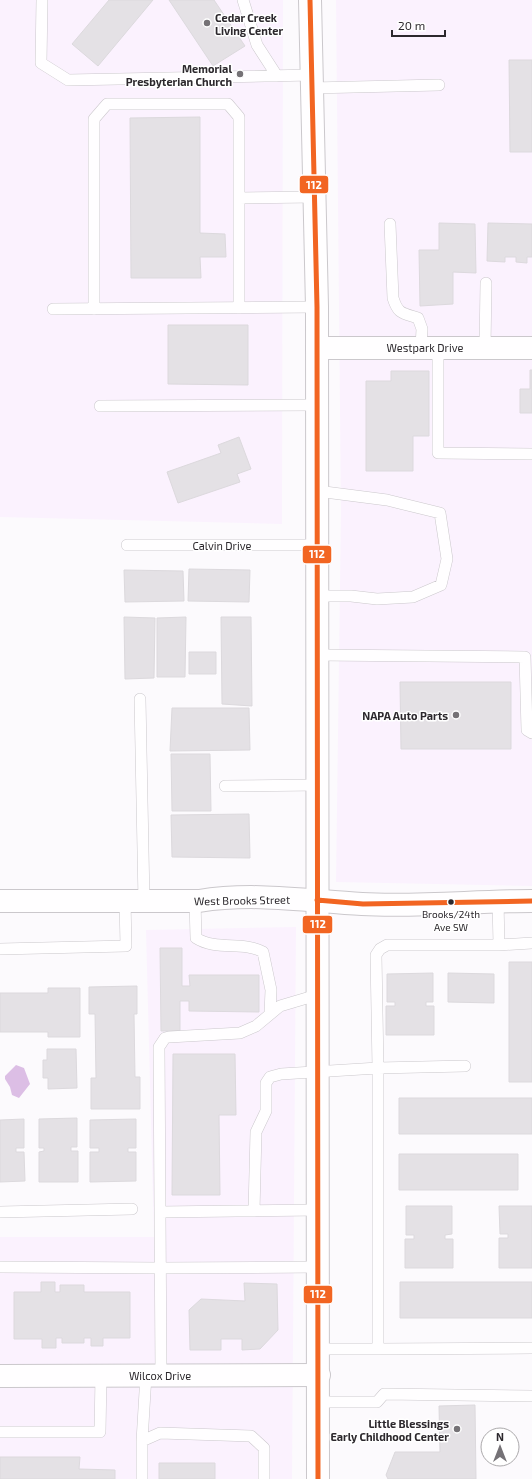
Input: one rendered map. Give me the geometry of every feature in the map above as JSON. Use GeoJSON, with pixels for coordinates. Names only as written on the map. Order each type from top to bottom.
{"type":"FeatureCollection","features":[{"type":"Feature","properties":{"kind":"main road"},"geometry":{"type":"LineString","coordinates":[[310,0],[317,307],[318,1479]]}},
{"type":"Feature","properties":{"kind":"main road","name":"Westpark Drive"},"geometry":{"type":"LineString","coordinates":[[317,348],[532,348]]}},
{"type":"Feature","properties":{"kind":"main road","name":"West Brooks Street"},"geometry":{"type":"LineString","coordinates":[[0,901],[195,901],[220,898],[278,897],[363,904],[440,904],[532,901]]}},
{"type":"Feature","properties":{"kind":"main road","name":"Wilcox Drive"},"geometry":{"type":"LineString","coordinates":[[0,1376],[319,1375]]}},
{"type":"Feature","properties":{"kind":"lane"},"geometry":{"type":"LineString","coordinates":[[42,0],[41,64],[68,80],[277,76],[312,81],[439,85]]}},
{"type":"Feature","properties":{"kind":"lane"},"geometry":{"type":"LineString","coordinates":[[243,0],[257,45],[277,76]]}},
{"type":"Feature","properties":{"kind":"lane"},"geometry":{"type":"LineString","coordinates":[[94,309],[94,119],[107,104],[228,104],[239,117],[239,308]]}},
{"type":"Feature","properties":{"kind":"lane"},"geometry":{"type":"LineString","coordinates":[[239,198],[315,197]]}},
{"type":"Feature","properties":{"kind":"lane"},"geometry":{"type":"LineString","coordinates":[[390,224],[393,298],[397,310],[418,318],[421,322],[430,347],[438,454],[532,454]]}},
{"type":"Feature","properties":{"kind":"lane"},"geometry":{"type":"LineString","coordinates":[[485,348],[486,283]]}},
{"type":"Feature","properties":{"kind":"lane"},"geometry":{"type":"LineString","coordinates":[[53,309],[317,307]]}},
{"type":"Feature","properties":{"kind":"lane"},"geometry":{"type":"LineString","coordinates":[[100,406],[317,405]]}},
{"type":"Feature","properties":{"kind":"lane"},"geometry":{"type":"LineString","coordinates":[[317,491],[387,500],[440,513],[447,559],[441,585],[414,597],[377,599],[351,596],[317,596]]}},
{"type":"Feature","properties":{"kind":"lane","name":"Calvin Drive"},"geometry":{"type":"LineString","coordinates":[[127,545],[317,544]]}},
{"type":"Feature","properties":{"kind":"lane"},"geometry":{"type":"LineString","coordinates":[[317,655],[525,657],[527,730],[532,732]]}},
{"type":"Feature","properties":{"kind":"lane"},"geometry":{"type":"LineString","coordinates":[[0,948],[126,946],[134,901],[140,699]]}},
{"type":"Feature","properties":{"kind":"lane"},"geometry":{"type":"LineString","coordinates":[[225,786],[317,785]]}},
{"type":"Feature","properties":{"kind":"lane"},"geometry":{"type":"LineString","coordinates":[[195,901],[196,938],[201,942],[222,946],[257,948],[263,952],[271,990],[270,1013]]}},
{"type":"Feature","properties":{"kind":"lane"},"geometry":{"type":"LineString","coordinates":[[498,901],[499,945]]}},
{"type":"Feature","properties":{"kind":"lane"},"geometry":{"type":"LineString","coordinates":[[378,1349],[378,1068],[376,955],[380,949],[387,945],[499,945],[532,943]]}},
{"type":"Feature","properties":{"kind":"lane"},"geometry":{"type":"LineString","coordinates":[[142,1479],[142,1441],[154,1375],[160,1268],[159,1047],[162,1042],[169,1037],[240,1033],[256,1026],[280,1006],[317,995]]}},
{"type":"Feature","properties":{"kind":"lane"},"geometry":{"type":"LineString","coordinates":[[254,1211],[256,1132],[266,1111],[266,1083],[270,1077],[281,1074],[318,1071],[465,1066]]}},
{"type":"Feature","properties":{"kind":"lane"},"geometry":{"type":"LineString","coordinates":[[0,1212],[132,1208]]}},
{"type":"Feature","properties":{"kind":"lane"},"geometry":{"type":"LineString","coordinates":[[160,1212],[318,1210]]}},
{"type":"Feature","properties":{"kind":"lane"},"geometry":{"type":"LineString","coordinates":[[0,1267],[319,1267]]}},
{"type":"Feature","properties":{"kind":"lane"},"geometry":{"type":"LineString","coordinates":[[319,1349],[532,1348]]}},
{"type":"Feature","properties":{"kind":"lane"},"geometry":{"type":"LineString","coordinates":[[0,1432],[100,1432],[101,1376]]}},
{"type":"Feature","properties":{"kind":"lane"},"geometry":{"type":"LineString","coordinates":[[317,1402],[378,1402],[384,1394],[532,1396]]}},
{"type":"Feature","properties":{"kind":"lane"},"geometry":{"type":"LineString","coordinates":[[142,1441],[160,1433],[251,1436],[264,1448],[264,1479]]}},
{"type":"Feature","properties":{"kind":"shaded area"},"geometry":{"type":"Polygon","coordinates":[[[0,0],[283,0],[282,524],[0,517],[0,0]]]}},
{"type":"Feature","properties":{"kind":"shaded area"},"geometry":{"type":"Polygon","coordinates":[[[336,0],[532,0],[532,886],[336,882],[341,512],[336,0]]]}},
{"type":"Feature","properties":{"kind":"shaded area"},"geometry":{"type":"Polygon","coordinates":[[[296,927],[292,1479],[0,1479],[0,1237],[154,1237],[146,930],[296,927]]]}},
{"type":"Feature","properties":{"kind":"shaded area"},"geometry":{"type":"Polygon","coordinates":[[[16,1065],[24,1068],[30,1084],[19,1098],[12,1095],[10,1087],[5,1079],[5,1076],[16,1065]]]}},
{"type":"Feature","properties":{"kind":"building"},"geometry":{"type":"Polygon","coordinates":[[[109,0],[153,0],[98,66],[72,44],[109,0]]]}},
{"type":"Feature","properties":{"kind":"building","name":"Cedar Creek Living Center"},"geometry":{"type":"Polygon","coordinates":[[[169,0],[214,0],[245,46],[213,66],[169,0]]]}},
{"type":"Feature","properties":{"kind":"building"},"geometry":{"type":"Polygon","coordinates":[[[509,60],[532,60],[532,152],[510,152],[509,60]]]}},
{"type":"Feature","properties":{"kind":"building"},"geometry":{"type":"Polygon","coordinates":[[[200,117],[200,233],[225,234],[226,257],[200,257],[201,278],[131,278],[130,118],[200,117]]]}},
{"type":"Feature","properties":{"kind":"building"},"geometry":{"type":"Polygon","coordinates":[[[439,223],[475,224],[476,273],[453,272],[453,304],[420,306],[419,250],[439,250],[439,223]]]}},
{"type":"Feature","properties":{"kind":"building"},"geometry":{"type":"Polygon","coordinates":[[[488,223],[532,224],[532,257],[527,257],[527,263],[516,262],[516,257],[505,257],[505,262],[487,261],[488,223]]]}},
{"type":"Feature","properties":{"kind":"building"},"geometry":{"type":"Polygon","coordinates":[[[168,325],[248,325],[248,385],[168,384],[168,325]]]}},
{"type":"Feature","properties":{"kind":"building"},"geometry":{"type":"Polygon","coordinates":[[[530,370],[532,370],[532,413],[520,413],[520,389],[530,389],[530,370]]]}},
{"type":"Feature","properties":{"kind":"building"},"geometry":{"type":"Polygon","coordinates":[[[391,371],[429,371],[429,436],[413,436],[413,471],[366,471],[366,381],[391,381],[391,371]]]}},
{"type":"Feature","properties":{"kind":"building"},"geometry":{"type":"Polygon","coordinates":[[[239,437],[251,469],[237,474],[240,482],[178,503],[167,472],[221,453],[218,445],[239,437]]]}},
{"type":"Feature","properties":{"kind":"building"},"geometry":{"type":"Polygon","coordinates":[[[189,569],[250,570],[249,602],[188,601],[189,569]]]}},
{"type":"Feature","properties":{"kind":"building"},"geometry":{"type":"Polygon","coordinates":[[[124,570],[183,571],[184,601],[125,602],[124,570]]]}},
{"type":"Feature","properties":{"kind":"building"},"geometry":{"type":"Polygon","coordinates":[[[124,617],[155,618],[154,678],[125,679],[124,617]]]}},
{"type":"Feature","properties":{"kind":"building"},"geometry":{"type":"Polygon","coordinates":[[[186,617],[185,677],[157,677],[157,618],[186,617]]]}},
{"type":"Feature","properties":{"kind":"building"},"geometry":{"type":"Polygon","coordinates":[[[221,617],[251,617],[252,706],[222,704],[221,617]]]}},
{"type":"Feature","properties":{"kind":"building"},"geometry":{"type":"Polygon","coordinates":[[[189,652],[216,652],[216,674],[189,674],[189,652]]]}},
{"type":"Feature","properties":{"kind":"building","name":"NAPA Auto Parts"},"geometry":{"type":"Polygon","coordinates":[[[400,682],[511,682],[511,749],[401,749],[400,682]]]}},
{"type":"Feature","properties":{"kind":"building"},"geometry":{"type":"Polygon","coordinates":[[[172,708],[249,708],[250,750],[170,751],[172,708]]]}},
{"type":"Feature","properties":{"kind":"building"},"geometry":{"type":"Polygon","coordinates":[[[171,754],[210,754],[211,811],[172,811],[171,754]]]}},
{"type":"Feature","properties":{"kind":"building"},"geometry":{"type":"Polygon","coordinates":[[[249,814],[250,858],[172,857],[171,815],[249,814]]]}},
{"type":"Feature","properties":{"kind":"building"},"geometry":{"type":"Polygon","coordinates":[[[160,948],[182,948],[182,986],[190,986],[189,975],[259,975],[259,1012],[189,1011],[189,1001],[180,1001],[180,1031],[161,1031],[160,948]]]}},
{"type":"Feature","properties":{"kind":"building"},"geometry":{"type":"Polygon","coordinates":[[[509,962],[532,962],[532,1082],[509,1082],[509,962]]]}},
{"type":"Feature","properties":{"kind":"building"},"geometry":{"type":"Polygon","coordinates":[[[433,973],[433,1002],[426,1002],[426,1006],[434,1006],[434,1035],[386,1035],[386,1006],[395,1006],[395,1002],[387,1002],[387,974],[433,973]]]}},
{"type":"Feature","properties":{"kind":"building"},"geometry":{"type":"Polygon","coordinates":[[[448,973],[494,974],[494,1003],[448,1002],[448,973]]]}},
{"type":"Feature","properties":{"kind":"building"},"geometry":{"type":"Polygon","coordinates":[[[137,986],[137,1014],[134,1014],[135,1077],[140,1077],[140,1109],[91,1109],[91,1078],[96,1078],[95,1014],[89,1014],[89,987],[137,986]]]}},
{"type":"Feature","properties":{"kind":"building"},"geometry":{"type":"Polygon","coordinates":[[[48,988],[80,988],[80,1037],[48,1037],[48,1032],[0,1032],[0,993],[48,993],[48,988]]]}},
{"type":"Feature","properties":{"kind":"building"},"geometry":{"type":"Polygon","coordinates":[[[47,1049],[76,1049],[77,1088],[48,1089],[48,1078],[43,1078],[43,1060],[47,1060],[47,1049]]]}},
{"type":"Feature","properties":{"kind":"building"},"geometry":{"type":"Polygon","coordinates":[[[173,1054],[235,1054],[236,1115],[219,1115],[220,1195],[172,1195],[173,1054]]]}},
{"type":"Feature","properties":{"kind":"building"},"geometry":{"type":"Polygon","coordinates":[[[399,1098],[532,1098],[532,1134],[399,1134],[399,1098]]]}},
{"type":"Feature","properties":{"kind":"building"},"geometry":{"type":"Polygon","coordinates":[[[77,1118],[77,1147],[71,1147],[71,1151],[78,1151],[78,1182],[39,1182],[39,1152],[44,1151],[44,1148],[39,1148],[39,1119],[77,1118]]]}},
{"type":"Feature","properties":{"kind":"building"},"geometry":{"type":"Polygon","coordinates":[[[24,1119],[24,1148],[16,1148],[16,1152],[24,1152],[25,1181],[0,1182],[0,1120],[24,1119]]]}},
{"type":"Feature","properties":{"kind":"building"},"geometry":{"type":"Polygon","coordinates":[[[136,1119],[136,1148],[128,1148],[128,1152],[136,1152],[136,1181],[90,1182],[90,1152],[99,1152],[99,1148],[90,1148],[90,1120],[136,1119]]]}},
{"type":"Feature","properties":{"kind":"building"},"geometry":{"type":"Polygon","coordinates":[[[399,1154],[518,1154],[518,1190],[399,1190],[399,1154]]]}},
{"type":"Feature","properties":{"kind":"building"},"geometry":{"type":"Polygon","coordinates":[[[406,1206],[452,1206],[452,1234],[445,1235],[445,1239],[453,1239],[453,1268],[405,1268],[405,1239],[414,1239],[414,1235],[406,1235],[406,1206]]]}},
{"type":"Feature","properties":{"kind":"building"},"geometry":{"type":"Polygon","coordinates":[[[499,1206],[532,1206],[532,1268],[499,1268],[499,1238],[508,1238],[508,1234],[500,1234],[499,1206]]]}},
{"type":"Feature","properties":{"kind":"building"},"geometry":{"type":"Polygon","coordinates":[[[41,1282],[55,1282],[55,1292],[60,1292],[60,1285],[84,1285],[84,1292],[130,1292],[130,1338],[103,1338],[103,1346],[91,1346],[91,1338],[84,1338],[84,1343],[62,1343],[62,1338],[56,1338],[56,1348],[42,1348],[42,1339],[14,1339],[14,1292],[41,1292],[41,1282]]]}},
{"type":"Feature","properties":{"kind":"building"},"geometry":{"type":"Polygon","coordinates":[[[400,1282],[532,1282],[532,1318],[400,1318],[400,1282]]]}},
{"type":"Feature","properties":{"kind":"building"},"geometry":{"type":"Polygon","coordinates":[[[244,1283],[277,1284],[278,1330],[260,1349],[242,1350],[242,1339],[221,1339],[221,1350],[190,1350],[189,1310],[201,1299],[245,1301],[244,1283]]]}},
{"type":"Feature","properties":{"kind":"building","name":"Little Blessings Early Childhood Center"},"geometry":{"type":"Polygon","coordinates":[[[475,1405],[476,1479],[388,1479],[386,1475],[395,1452],[440,1452],[439,1406],[475,1405]]]}},
{"type":"Feature","properties":{"kind":"building"},"geometry":{"type":"Polygon","coordinates":[[[0,1457],[80,1457],[79,1469],[115,1470],[115,1479],[0,1479],[0,1457]]]}},
{"type":"Feature","properties":{"kind":"building"},"geometry":{"type":"Polygon","coordinates":[[[159,1463],[215,1463],[215,1479],[159,1479],[159,1463]]]}},
{"type":"Feature","properties":{"kind":"transit line","name":"112"},"geometry":{"type":"LineString","coordinates":[[310,0],[317,307],[318,1479]]}},
{"type":"Feature","properties":{"kind":"transit line","name":"112"},"geometry":{"type":"LineString","coordinates":[[317,900],[363,904],[532,901]]}},
{"type":"Feature","properties":{"kind":"place","name":"Cedar Creek Living Center"},"geometry":{"type":"Point","coordinates":[207,23]}},
{"type":"Feature","properties":{"kind":"place","name":"Memorial Presbyterian Church"},"geometry":{"type":"Point","coordinates":[240,74]}},
{"type":"Feature","properties":{"kind":"place","name":"NAPA Auto Parts"},"geometry":{"type":"Point","coordinates":[456,715]}},
{"type":"Feature","properties":{"kind":"place","name":"Brooks/24th Ave SW"},"geometry":{"type":"Point","coordinates":[451,902]}},
{"type":"Feature","properties":{"kind":"place","name":"Little Blessings Early Childhood Center"},"geometry":{"type":"Point","coordinates":[457,1429]}}]}
